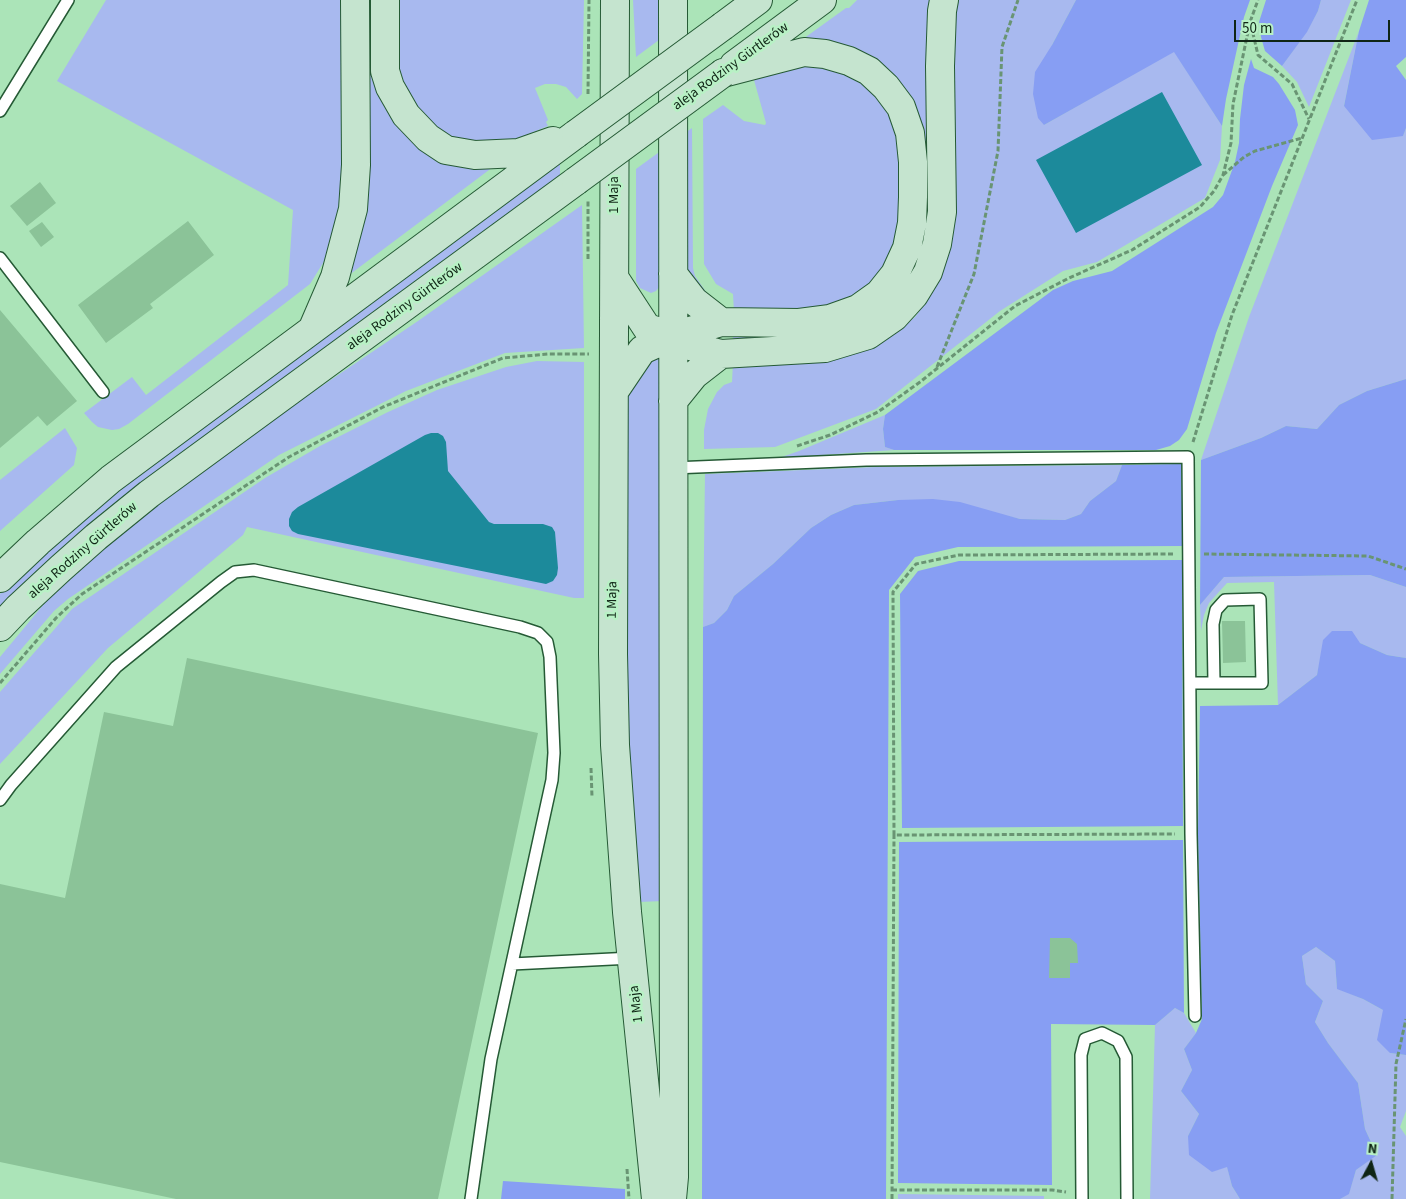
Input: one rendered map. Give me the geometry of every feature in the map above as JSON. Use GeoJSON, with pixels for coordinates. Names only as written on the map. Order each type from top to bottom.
{"type":"FeatureCollection","features":[{"type":"Feature","properties":{"kind":"main road"},"geometry":{"type":"LineString","coordinates":[[313,330],[335,277],[352,209],[356,164],[355,0]]}},
{"type":"Feature","properties":{"kind":"main road"},"geometry":{"type":"LineString","coordinates":[[385,0],[386,70],[390,88],[406,115],[428,138],[446,150],[476,156],[518,153],[576,134]]}},
{"type":"Feature","properties":{"kind":"main road","name":"1 Maja"},"geometry":{"type":"LineString","coordinates":[[615,0],[613,654],[615,745],[627,912],[656,1199]]}},
{"type":"Feature","properties":{"kind":"main road"},"geometry":{"type":"LineString","coordinates":[[672,1199],[674,1177],[673,0]]}},
{"type":"Feature","properties":{"kind":"main road"},"geometry":{"type":"LineString","coordinates":[[0,578],[45,535],[111,479],[167,436],[758,0]]}},
{"type":"Feature","properties":{"kind":"main road","name":"aleja Rodziny Gürtlerów"},"geometry":{"type":"LineString","coordinates":[[0,627],[18,608],[82,550],[149,494],[822,0]]}},
{"type":"Feature","properties":{"kind":"main road"},"geometry":{"type":"LineString","coordinates":[[615,279],[647,328],[673,336],[690,346],[721,354],[825,348],[868,335],[894,317],[914,294],[928,272],[937,244],[942,212],[940,66],[944,0]]}},
{"type":"Feature","properties":{"kind":"main road"},"geometry":{"type":"LineString","coordinates":[[615,390],[642,350],[673,336],[721,322],[799,323],[830,319],[858,309],[879,294],[895,274],[907,248],[912,223],[914,162],[910,133],[901,107],[886,87],[869,71],[848,60],[825,54],[804,52],[723,73]]}},
{"type":"Feature","properties":{"kind":"main road"},"geometry":{"type":"LineString","coordinates":[[673,274],[694,301],[721,322]]}},
{"type":"Feature","properties":{"kind":"main road"},"geometry":{"type":"LineString","coordinates":[[673,401],[694,375],[721,354]]}},
{"type":"Feature","properties":{"kind":"lane"},"geometry":{"type":"LineString","coordinates":[[0,111],[68,0]]}},
{"type":"Feature","properties":{"kind":"lane"},"geometry":{"type":"LineString","coordinates":[[0,258],[103,392]]}},
{"type":"Feature","properties":{"kind":"lane"},"geometry":{"type":"LineString","coordinates":[[673,468],[866,460],[1188,457],[1191,834],[1195,1016]]}},
{"type":"Feature","properties":{"kind":"lane"},"geometry":{"type":"LineString","coordinates":[[0,800],[11,785],[116,667],[235,572],[254,570],[538,633],[547,642],[550,657],[554,753],[552,780],[491,1059],[471,1199]]}},
{"type":"Feature","properties":{"kind":"lane"},"geometry":{"type":"LineString","coordinates":[[1190,683],[1214,683],[1262,682],[1260,599],[1224,600],[1216,610],[1213,624],[1214,683]]}},
{"type":"Feature","properties":{"kind":"lane"},"geometry":{"type":"LineString","coordinates":[[512,964],[632,958]]}},
{"type":"Feature","properties":{"kind":"lane"},"geometry":{"type":"LineString","coordinates":[[1084,1197],[1080,1054],[1085,1039],[1102,1033],[1118,1041],[1126,1056],[1127,1199]]}},
{"type":"Feature","properties":{"kind":"path"},"geometry":{"type":"LineString","coordinates":[[936,368],[974,274],[998,151],[1002,47],[1018,0]]}},
{"type":"Feature","properties":{"kind":"path"},"geometry":{"type":"LineString","coordinates":[[794,447],[830,434],[878,412],[1015,306],[1069,278],[1132,250],[1200,207],[1214,192],[1223,175],[1230,143],[1233,104],[1250,22],[1258,0]]}},
{"type":"Feature","properties":{"kind":"path"},"geometry":{"type":"LineString","coordinates":[[1188,457],[1232,315],[1357,0]]}},
{"type":"Feature","properties":{"kind":"path"},"geometry":{"type":"LineString","coordinates":[[1250,22],[1258,55],[1292,84],[1310,120]]}},
{"type":"Feature","properties":{"kind":"path"},"geometry":{"type":"LineString","coordinates":[[1223,175],[1233,165],[1255,151],[1302,138]]}},
{"type":"Feature","properties":{"kind":"path"},"geometry":{"type":"LineString","coordinates":[[0,683],[56,618],[82,594],[289,457],[383,407],[504,358],[548,354],[589,354]]}},
{"type":"Feature","properties":{"kind":"path"},"geometry":{"type":"LineString","coordinates":[[892,1199],[894,835],[892,592],[916,564],[959,555],[1189,554],[1368,556],[1406,569]]}},
{"type":"Feature","properties":{"kind":"path"},"geometry":{"type":"LineString","coordinates":[[894,835],[1191,834]]}},
{"type":"Feature","properties":{"kind":"path"},"geometry":{"type":"LineString","coordinates":[[1392,1199],[1396,1064],[1406,1019]]}},
{"type":"Feature","properties":{"kind":"path"},"geometry":{"type":"LineString","coordinates":[[892,1190],[1052,1190]]}},
{"type":"Feature","properties":{"kind":"shaded area"},"geometry":{"type":"Polygon","coordinates":[[[106,0],[345,0],[342,217],[328,255],[310,284],[128,424],[119,429],[112,430],[98,427],[84,413],[132,377],[146,395],[288,285],[293,210],[57,81],[106,0]]]}},
{"type":"Feature","properties":{"kind":"shaded area"},"geometry":{"type":"Polygon","coordinates":[[[365,0],[373,0],[379,87],[493,167],[349,275],[365,0]]]}},
{"type":"Feature","properties":{"kind":"shaded area"},"geometry":{"type":"Polygon","coordinates":[[[393,0],[584,0],[582,94],[577,99],[566,87],[556,84],[545,84],[535,88],[548,120],[546,122],[548,126],[512,141],[497,144],[449,137],[424,120],[399,83],[393,0]]]}},
{"type":"Feature","properties":{"kind":"shaded area"},"geometry":{"type":"Polygon","coordinates":[[[633,0],[661,0],[663,37],[636,57],[633,0]]]}},
{"type":"Feature","properties":{"kind":"shaded area"},"geometry":{"type":"Polygon","coordinates":[[[857,0],[932,0],[931,198],[919,267],[883,313],[837,336],[733,341],[733,334],[890,297],[918,123],[803,39],[846,8],[849,8],[857,0]]]}},
{"type":"Feature","properties":{"kind":"shaded area"},"geometry":{"type":"Polygon","coordinates":[[[955,0],[1076,0],[1052,45],[1044,125],[1174,51],[1222,126],[1220,160],[1205,198],[1097,262],[1063,271],[1000,311],[876,409],[775,447],[704,449],[704,430],[708,409],[717,392],[724,385],[732,382],[733,362],[900,329],[915,317],[933,292],[943,271],[955,0]]]}},
{"type":"Feature","properties":{"kind":"shaded area"},"geometry":{"type":"Polygon","coordinates":[[[1076,0],[1250,0],[1244,17],[1222,126],[1174,52],[1044,125],[1038,118],[1033,94],[1035,72],[1076,0]]]}},
{"type":"Feature","properties":{"kind":"shaded area"},"geometry":{"type":"Polygon","coordinates":[[[1266,0],[1321,0],[1318,11],[1307,32],[1282,66],[1265,51],[1261,37],[1259,22],[1266,0]]]}},
{"type":"Feature","properties":{"kind":"shaded area"},"geometry":{"type":"Polygon","coordinates":[[[1321,0],[1351,0],[1309,107],[1297,82],[1282,66],[1307,31],[1318,11],[1321,0]]]}},
{"type":"Feature","properties":{"kind":"shaded area"},"geometry":{"type":"Polygon","coordinates":[[[1369,0],[1406,0],[1406,57],[1396,66],[1406,80],[1406,128],[1403,136],[1372,140],[1344,106],[1359,31],[1369,0]]]}},
{"type":"Feature","properties":{"kind":"shaded area"},"geometry":{"type":"Polygon","coordinates":[[[1359,31],[1344,106],[1403,136],[1406,128],[1406,379],[1367,391],[1339,405],[1317,429],[1286,426],[1261,438],[1201,460],[1249,317],[1359,31]]]}},
{"type":"Feature","properties":{"kind":"shaded area"},"geometry":{"type":"Polygon","coordinates":[[[1251,59],[1254,68],[1273,77],[1279,84],[1295,110],[1298,125],[1272,186],[1216,333],[1187,429],[1179,440],[1170,446],[1156,450],[894,450],[885,447],[883,429],[885,415],[1053,290],[1073,281],[1112,271],[1213,207],[1223,195],[1235,162],[1239,143],[1244,85],[1251,59]]]}},
{"type":"Feature","properties":{"kind":"shaded area"},"geometry":{"type":"Polygon","coordinates":[[[815,65],[856,76],[889,107],[903,156],[897,246],[874,284],[831,309],[734,312],[733,294],[716,284],[704,264],[703,119],[723,105],[744,121],[765,125],[754,80],[763,75],[792,66],[815,65]]]}},
{"type":"Feature","properties":{"kind":"shaded area"},"geometry":{"type":"Polygon","coordinates":[[[1162,92],[1202,165],[1076,233],[1036,160],[1162,92]]]}},
{"type":"Feature","properties":{"kind":"shaded area"},"geometry":{"type":"Polygon","coordinates":[[[692,128],[693,268],[695,276],[709,300],[690,277],[685,258],[685,133],[692,128]]]}},
{"type":"Feature","properties":{"kind":"shaded area"},"geometry":{"type":"Polygon","coordinates":[[[662,150],[660,286],[651,293],[640,288],[636,281],[636,169],[662,150]]]}},
{"type":"Feature","properties":{"kind":"shaded area"},"geometry":{"type":"Polygon","coordinates":[[[560,161],[560,176],[215,429],[135,490],[0,611],[0,594],[27,567],[100,503],[560,161]]]}},
{"type":"Feature","properties":{"kind":"shaded area"},"geometry":{"type":"Polygon","coordinates":[[[582,205],[584,348],[505,353],[406,391],[279,455],[68,599],[54,611],[0,674],[0,657],[53,593],[137,518],[301,400],[418,321],[582,205]]]}},
{"type":"Feature","properties":{"kind":"shaded area"},"geometry":{"type":"Polygon","coordinates":[[[661,348],[663,901],[639,902],[626,738],[626,397],[629,388],[661,348]]]}},
{"type":"Feature","properties":{"kind":"shaded area"},"geometry":{"type":"Polygon","coordinates":[[[537,361],[584,362],[584,598],[574,598],[247,527],[243,535],[108,648],[0,764],[0,692],[72,609],[265,478],[320,446],[437,390],[506,367],[537,361]]]}},
{"type":"Feature","properties":{"kind":"shaded area"},"geometry":{"type":"Polygon","coordinates":[[[1406,379],[1406,587],[1370,575],[1224,577],[1200,605],[1201,460],[1261,438],[1286,426],[1317,429],[1339,405],[1367,391],[1406,379]]]}},
{"type":"Feature","properties":{"kind":"shaded area"},"geometry":{"type":"Polygon","coordinates":[[[885,415],[883,429],[885,447],[894,450],[779,458],[799,451],[885,415]]]}},
{"type":"Feature","properties":{"kind":"shaded area"},"geometry":{"type":"Polygon","coordinates":[[[65,428],[77,448],[74,465],[0,531],[0,480],[65,428]]]}},
{"type":"Feature","properties":{"kind":"shaded area"},"geometry":{"type":"Polygon","coordinates":[[[431,433],[438,433],[443,436],[446,442],[448,471],[489,522],[494,524],[543,524],[552,527],[555,532],[558,568],[557,575],[553,581],[546,584],[298,534],[292,531],[289,526],[289,519],[292,512],[298,507],[431,433]]]}},
{"type":"Feature","properties":{"kind":"shaded area"},"geometry":{"type":"Polygon","coordinates":[[[1181,464],[1183,546],[958,547],[915,557],[889,590],[886,1199],[702,1199],[703,627],[714,623],[727,610],[734,596],[773,564],[811,528],[831,515],[854,505],[898,500],[933,499],[960,502],[1020,519],[1065,520],[1081,514],[1090,501],[1116,481],[1122,465],[1181,464]]]}},
{"type":"Feature","properties":{"kind":"shaded area"},"geometry":{"type":"Polygon","coordinates":[[[1122,465],[1116,481],[1090,501],[1081,514],[1065,520],[1020,519],[991,512],[898,500],[854,505],[831,515],[811,528],[773,564],[734,596],[727,610],[714,623],[703,627],[705,474],[876,467],[1122,465]]]}},
{"type":"Feature","properties":{"kind":"shaded area"},"geometry":{"type":"Polygon","coordinates":[[[1182,560],[1183,826],[902,828],[900,594],[918,571],[959,561],[1182,560]]]}},
{"type":"Feature","properties":{"kind":"shaded area"},"geometry":{"type":"Polygon","coordinates":[[[1370,575],[1406,587],[1406,658],[1387,655],[1360,643],[1320,661],[1317,675],[1278,705],[1274,582],[1227,583],[1209,603],[1204,615],[1201,631],[1200,605],[1224,577],[1370,575]]]}},
{"type":"Feature","properties":{"kind":"shaded area"},"geometry":{"type":"Polygon","coordinates":[[[1332,631],[1352,631],[1360,643],[1387,655],[1406,658],[1406,1055],[1390,1053],[1377,1040],[1383,1010],[1363,999],[1337,989],[1335,961],[1316,947],[1302,956],[1306,984],[1323,1001],[1315,1022],[1358,1083],[1365,1129],[1377,1155],[1356,1170],[1349,1194],[1340,1199],[1240,1199],[1232,1186],[1227,1167],[1212,1172],[1189,1155],[1188,1136],[1199,1114],[1181,1091],[1192,1070],[1184,1049],[1196,1033],[1202,1019],[1198,833],[1200,706],[1278,705],[1317,675],[1323,640],[1332,631]]]}},
{"type":"Feature","properties":{"kind":"shaded area"},"geometry":{"type":"Polygon","coordinates":[[[1183,840],[1184,1013],[1175,1008],[1155,1025],[1051,1024],[1052,1185],[898,1183],[899,842],[1183,840]]]}},
{"type":"Feature","properties":{"kind":"shaded area"},"geometry":{"type":"Polygon","coordinates":[[[1316,947],[1335,961],[1337,988],[1383,1010],[1390,1053],[1406,1055],[1406,1111],[1400,1127],[1406,1136],[1406,1199],[1340,1199],[1349,1193],[1356,1170],[1377,1154],[1365,1129],[1358,1083],[1315,1022],[1323,1001],[1306,984],[1302,956],[1316,947]]]}},
{"type":"Feature","properties":{"kind":"shaded area"},"geometry":{"type":"Polygon","coordinates":[[[1175,1008],[1184,1013],[1196,1033],[1184,1049],[1192,1070],[1181,1091],[1199,1114],[1188,1136],[1227,1166],[1232,1186],[1240,1199],[1150,1199],[1155,1025],[1175,1008]]]}},
{"type":"Feature","properties":{"kind":"shaded area"},"geometry":{"type":"Polygon","coordinates":[[[503,1181],[625,1189],[625,1199],[501,1199],[503,1181]]]}},
{"type":"Feature","properties":{"kind":"shaded area"},"geometry":{"type":"Polygon","coordinates":[[[898,1194],[1044,1196],[1044,1199],[898,1199],[898,1194]]]}},
{"type":"Feature","properties":{"kind":"building"},"geometry":{"type":"Polygon","coordinates":[[[40,182],[56,203],[27,226],[10,206],[40,182]]]}},
{"type":"Feature","properties":{"kind":"building"},"geometry":{"type":"Polygon","coordinates":[[[188,221],[214,255],[150,304],[153,308],[106,343],[78,305],[188,221]]]}},
{"type":"Feature","properties":{"kind":"building"},"geometry":{"type":"Polygon","coordinates":[[[42,222],[54,237],[41,247],[29,231],[42,222]]]}},
{"type":"Feature","properties":{"kind":"building"},"geometry":{"type":"Polygon","coordinates":[[[0,310],[77,401],[47,426],[38,416],[0,448],[0,310]]]}},
{"type":"Feature","properties":{"kind":"building"},"geometry":{"type":"Polygon","coordinates":[[[1222,621],[1245,621],[1246,662],[1223,663],[1222,621]]]}},
{"type":"Feature","properties":{"kind":"building"},"geometry":{"type":"Polygon","coordinates":[[[187,658],[538,733],[438,1199],[176,1199],[0,1162],[0,884],[65,898],[104,712],[173,726],[187,658]]]}},
{"type":"Feature","properties":{"kind":"building"},"geometry":{"type":"Polygon","coordinates":[[[1050,938],[1070,938],[1077,944],[1078,963],[1070,963],[1070,978],[1049,978],[1050,938]]]}}]}
